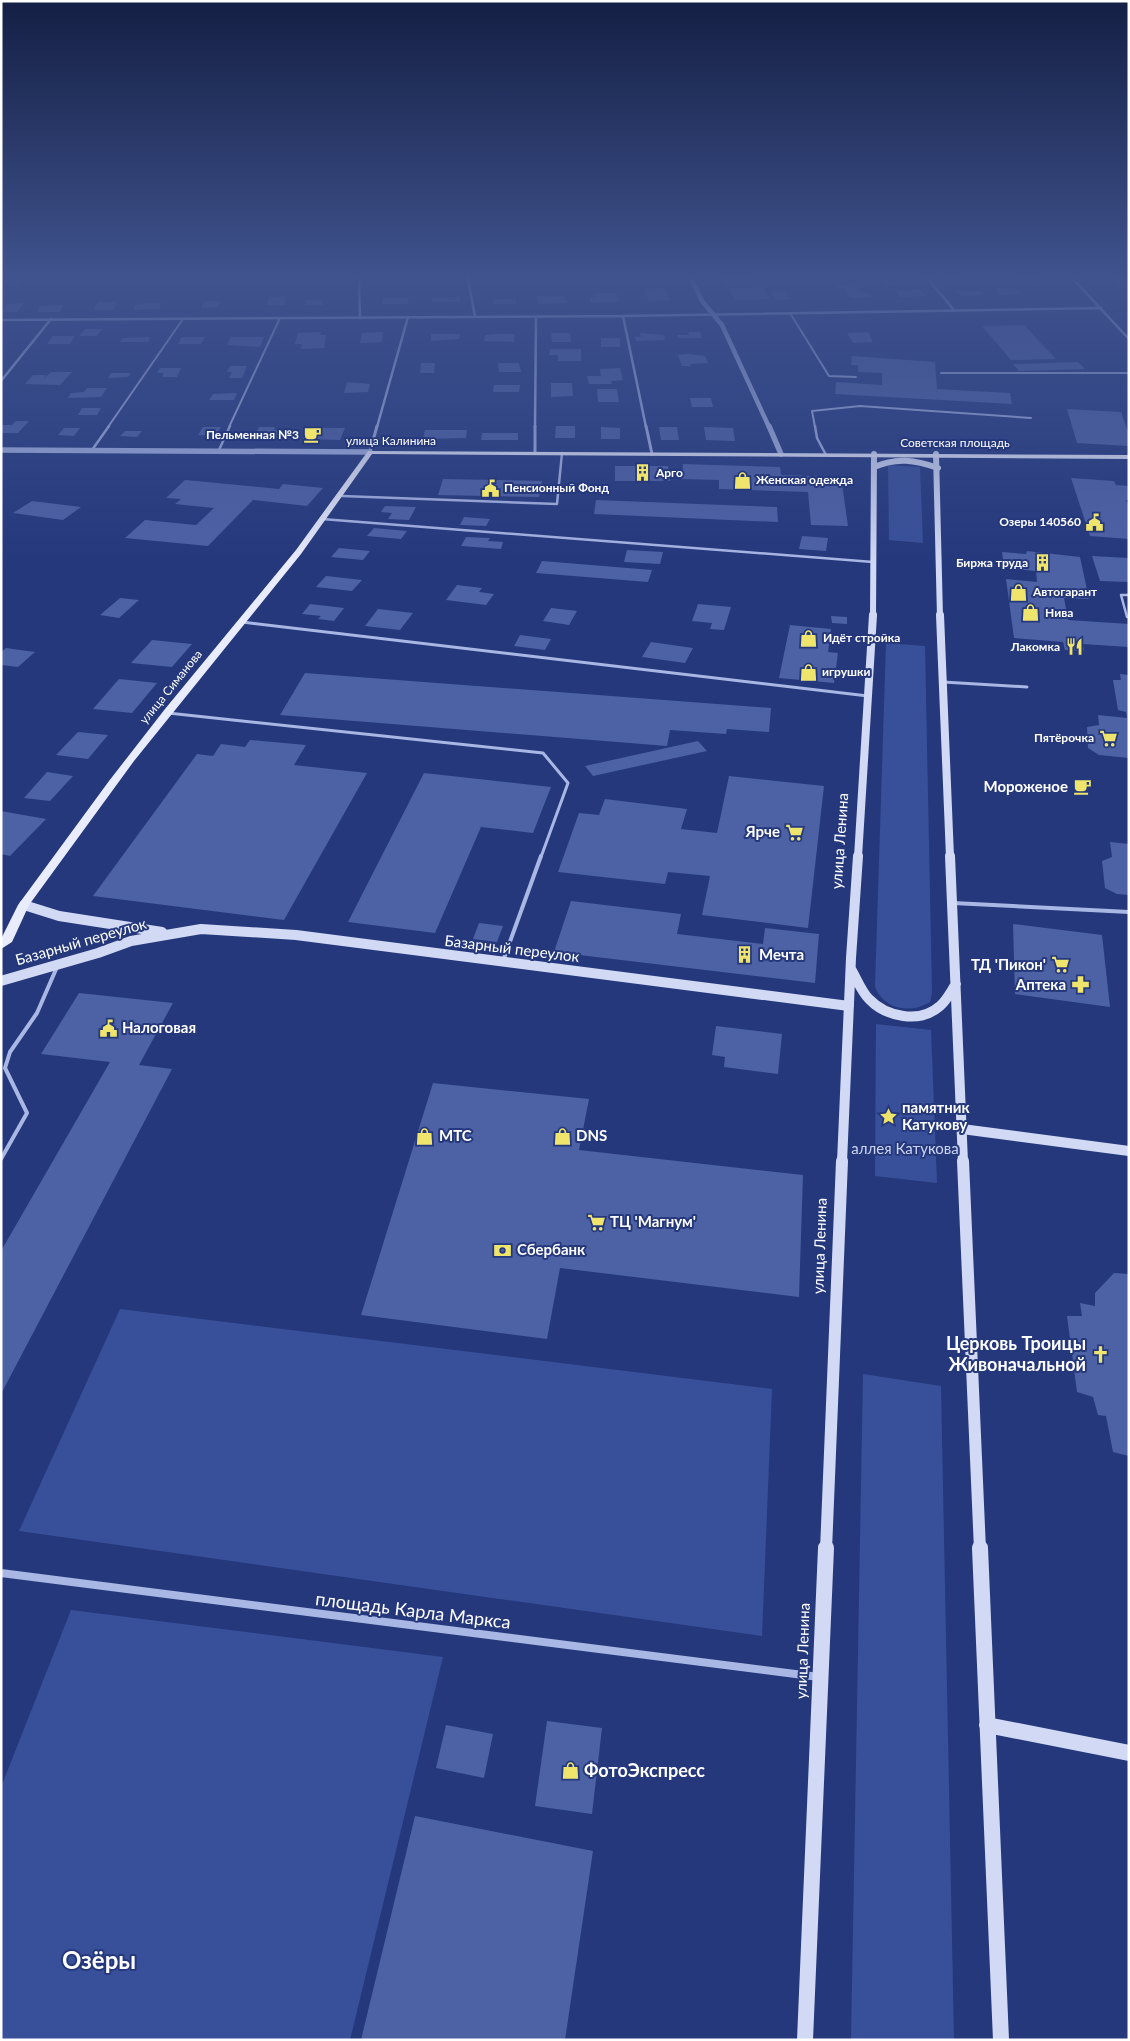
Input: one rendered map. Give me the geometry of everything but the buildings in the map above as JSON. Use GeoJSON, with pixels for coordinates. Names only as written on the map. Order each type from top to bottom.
{"type":"FeatureCollection","features":[{"type":"Feature","properties":{"kind":"main road","name":"улица Калинина"},"geometry":{"type":"LineString","coordinates":[[370,452],[781,454]]}},
{"type":"Feature","properties":{"kind":"main road","name":"улица Симанова"},"geometry":{"type":"LineString","coordinates":[[1,945],[8,939],[24,905],[167,712],[242,622],[342,496],[370,452]]}},
{"type":"Feature","properties":{"kind":"main road","name":"Советская площадь"},"geometry":{"type":"LineString","coordinates":[[781,454],[1129,457]]}},
{"type":"Feature","properties":{"kind":"main road","name":"улица Ленина"},"geometry":{"type":"LineString","coordinates":[[805,2040],[849,1006],[873,638],[875,562],[874,454]]}},
{"type":"Feature","properties":{"kind":"main road"},"geometry":{"type":"LineString","coordinates":[[936,454],[938,468],[943,682],[1001,2040]]}},
{"type":"Feature","properties":{"kind":"main road"},"geometry":{"type":"LineString","coordinates":[[874,467],[890,459],[918,460],[938,468]]}},
{"type":"Feature","properties":{"kind":"main road","name":"Базарный переулок"},"geometry":{"type":"LineString","coordinates":[[24,905],[59,916],[170,933]]}},
{"type":"Feature","properties":{"kind":"main road","name":"Базарный переулок"},"geometry":{"type":"LineString","coordinates":[[1,981],[131,941],[201,929],[296,935],[502,963],[849,1006]]}},
{"type":"Feature","properties":{"kind":"main road"},"geometry":{"type":"LineString","coordinates":[[851,969],[869,1000],[896,1015],[910,1017],[927,1014],[940,1006],[956,984]]}},
{"type":"Feature","properties":{"kind":"main road"},"geometry":{"type":"LineString","coordinates":[[962,1129],[1129,1151]]}},
{"type":"Feature","properties":{"kind":"main road"},"geometry":{"type":"LineString","coordinates":[[987,1725],[1129,1753]]}},
{"type":"Feature","properties":{"kind":"street"},"geometry":{"type":"LineString","coordinates":[[370,452],[392,373]]}},
{"type":"Feature","properties":{"kind":"street"},"geometry":{"type":"LineString","coordinates":[[535,453],[536,373]]}},
{"type":"Feature","properties":{"kind":"street"},"geometry":{"type":"LineString","coordinates":[[635,373],[652,454]]}},
{"type":"Feature","properties":{"kind":"street"},"geometry":{"type":"LineString","coordinates":[[746,373],[781,454]]}},
{"type":"Feature","properties":{"kind":"street","name":"улица Калинина"},"geometry":{"type":"LineString","coordinates":[[1,450],[370,452]]}},
{"type":"Feature","properties":{"kind":"street","name":"площадь Карла Маркса"},"geometry":{"type":"LineString","coordinates":[[1,1573],[820,1677]]}},
{"type":"Feature","properties":{"kind":"lane"},"geometry":{"type":"LineString","coordinates":[[92,450],[145,373]]}},
{"type":"Feature","properties":{"kind":"lane"},"geometry":{"type":"LineString","coordinates":[[220,450],[255,373]]}},
{"type":"Feature","properties":{"kind":"lane"},"geometry":{"type":"LineString","coordinates":[[827,373],[829,376],[856,377]]}},
{"type":"Feature","properties":{"kind":"lane"},"geometry":{"type":"LineString","coordinates":[[826,455],[817,438],[812,412],[836,407],[860,406],[1032,418]]}},
{"type":"Feature","properties":{"kind":"lane"},"geometry":{"type":"LineString","coordinates":[[342,496],[557,504],[562,453]]}},
{"type":"Feature","properties":{"kind":"lane"},"geometry":{"type":"LineString","coordinates":[[322,519],[875,562]]}},
{"type":"Feature","properties":{"kind":"lane"},"geometry":{"type":"LineString","coordinates":[[1127,617],[1121,595],[1129,595]]}},
{"type":"Feature","properties":{"kind":"lane"},"geometry":{"type":"LineString","coordinates":[[242,622],[868,696]]}},
{"type":"Feature","properties":{"kind":"lane"},"geometry":{"type":"LineString","coordinates":[[943,682],[1027,687]]}},
{"type":"Feature","properties":{"kind":"lane"},"geometry":{"type":"LineString","coordinates":[[167,712],[542,753],[568,783],[502,963]]}},
{"type":"Feature","properties":{"kind":"lane"},"geometry":{"type":"LineString","coordinates":[[953,903],[1129,912]]}},
{"type":"Feature","properties":{"kind":"lane"},"geometry":{"type":"LineString","coordinates":[[1,1159],[27,1114],[5,1068],[10,1052],[37,1013],[58,965]]}},
{"type":"Feature","properties":{"kind":"green space"},"geometry":{"type":"Polygon","coordinates":[[[888,465],[920,467],[923,543],[889,540],[888,465]]]}},
{"type":"Feature","properties":{"kind":"green space"},"geometry":{"type":"Polygon","coordinates":[[[886,643],[925,646],[932,993],[930,1002],[923,1006],[907,1009],[899,1008],[885,1001],[875,987],[886,643]]]}},
{"type":"Feature","properties":{"kind":"green space","name":"аллея Катукова"},"geometry":{"type":"Polygon","coordinates":[[[876,1024],[931,1030],[937,1183],[875,1176],[876,1024]]]}},
{"type":"Feature","properties":{"kind":"green space"},"geometry":{"type":"Polygon","coordinates":[[[120,1309],[772,1389],[762,1636],[19,1531],[120,1309]]]}},
{"type":"Feature","properties":{"kind":"green space"},"geometry":{"type":"Polygon","coordinates":[[[863,1374],[941,1386],[954,2040],[851,2040],[863,1374]]]}},
{"type":"Feature","properties":{"kind":"green space"},"geometry":{"type":"Polygon","coordinates":[[[71,1610],[443,1657],[350,2040],[1,2040],[1,1787],[71,1610]]]}},
{"type":"Feature","properties":{"kind":"place","name":"Пельменная №3"},"geometry":{"type":"Point","coordinates":[313,435]}},
{"type":"Feature","properties":{"kind":"place","name":"Арго"},"geometry":{"type":"Point","coordinates":[642,473]}},
{"type":"Feature","properties":{"kind":"place","name":"Женская одежда"},"geometry":{"type":"Point","coordinates":[742,480]}},
{"type":"Feature","properties":{"kind":"place","name":"Пенсионный Фонд"},"geometry":{"type":"Point","coordinates":[490,488]}},
{"type":"Feature","properties":{"kind":"place","name":"Озеры 140560"},"geometry":{"type":"Point","coordinates":[1095,522]}},
{"type":"Feature","properties":{"kind":"place","name":"Биржа труда"},"geometry":{"type":"Point","coordinates":[1042,563]}},
{"type":"Feature","properties":{"kind":"place","name":"Автогарант"},"geometry":{"type":"Point","coordinates":[1019,592]}},
{"type":"Feature","properties":{"kind":"place","name":"Нива"},"geometry":{"type":"Point","coordinates":[1031,613]}},
{"type":"Feature","properties":{"kind":"place","name":"Идёт стройка"},"geometry":{"type":"Point","coordinates":[809,638]}},
{"type":"Feature","properties":{"kind":"place","name":"Лакомка"},"geometry":{"type":"Point","coordinates":[1074,647]}},
{"type":"Feature","properties":{"kind":"place","name":"игрушки"},"geometry":{"type":"Point","coordinates":[808,672]}},
{"type":"Feature","properties":{"kind":"place","name":"Пятёрочка"},"geometry":{"type":"Point","coordinates":[1108,738]}},
{"type":"Feature","properties":{"kind":"place","name":"Мороженое"},"geometry":{"type":"Point","coordinates":[1082,787]}},
{"type":"Feature","properties":{"kind":"place","name":"Ярче"},"geometry":{"type":"Point","coordinates":[794,832]}},
{"type":"Feature","properties":{"kind":"place","name":"Мечта"},"geometry":{"type":"Point","coordinates":[745,955]}},
{"type":"Feature","properties":{"kind":"place","name":"ТД 'Пикон'"},"geometry":{"type":"Point","coordinates":[1060,965]}},
{"type":"Feature","properties":{"kind":"place","name":"Аптека"},"geometry":{"type":"Point","coordinates":[1080,985]}},
{"type":"Feature","properties":{"kind":"place","name":"Налоговая"},"geometry":{"type":"Point","coordinates":[108,1028]}},
{"type":"Feature","properties":{"kind":"place","name":"памятник Катукову"},"geometry":{"type":"Point","coordinates":[888,1117]}},
{"type":"Feature","properties":{"kind":"place","name":"МТС"},"geometry":{"type":"Point","coordinates":[425,1136]}},
{"type":"Feature","properties":{"kind":"place","name":"DNS"},"geometry":{"type":"Point","coordinates":[562,1136]}},
{"type":"Feature","properties":{"kind":"place","name":"ТЦ 'Магнум'"},"geometry":{"type":"Point","coordinates":[596,1222]}},
{"type":"Feature","properties":{"kind":"place","name":"Сбербанк"},"geometry":{"type":"Point","coordinates":[503,1250]}},
{"type":"Feature","properties":{"kind":"place","name":"Церковь Троицы Живоначальной"},"geometry":{"type":"Point","coordinates":[1100,1354]}},
{"type":"Feature","properties":{"kind":"place","name":"ФотоЭкспресс"},"geometry":{"type":"Point","coordinates":[570,1771]}},
{"type":"Feature","properties":{"kind":"district","name":"Озёры"},"geometry":{"type":"Point","coordinates":[99,1961]}}]}
